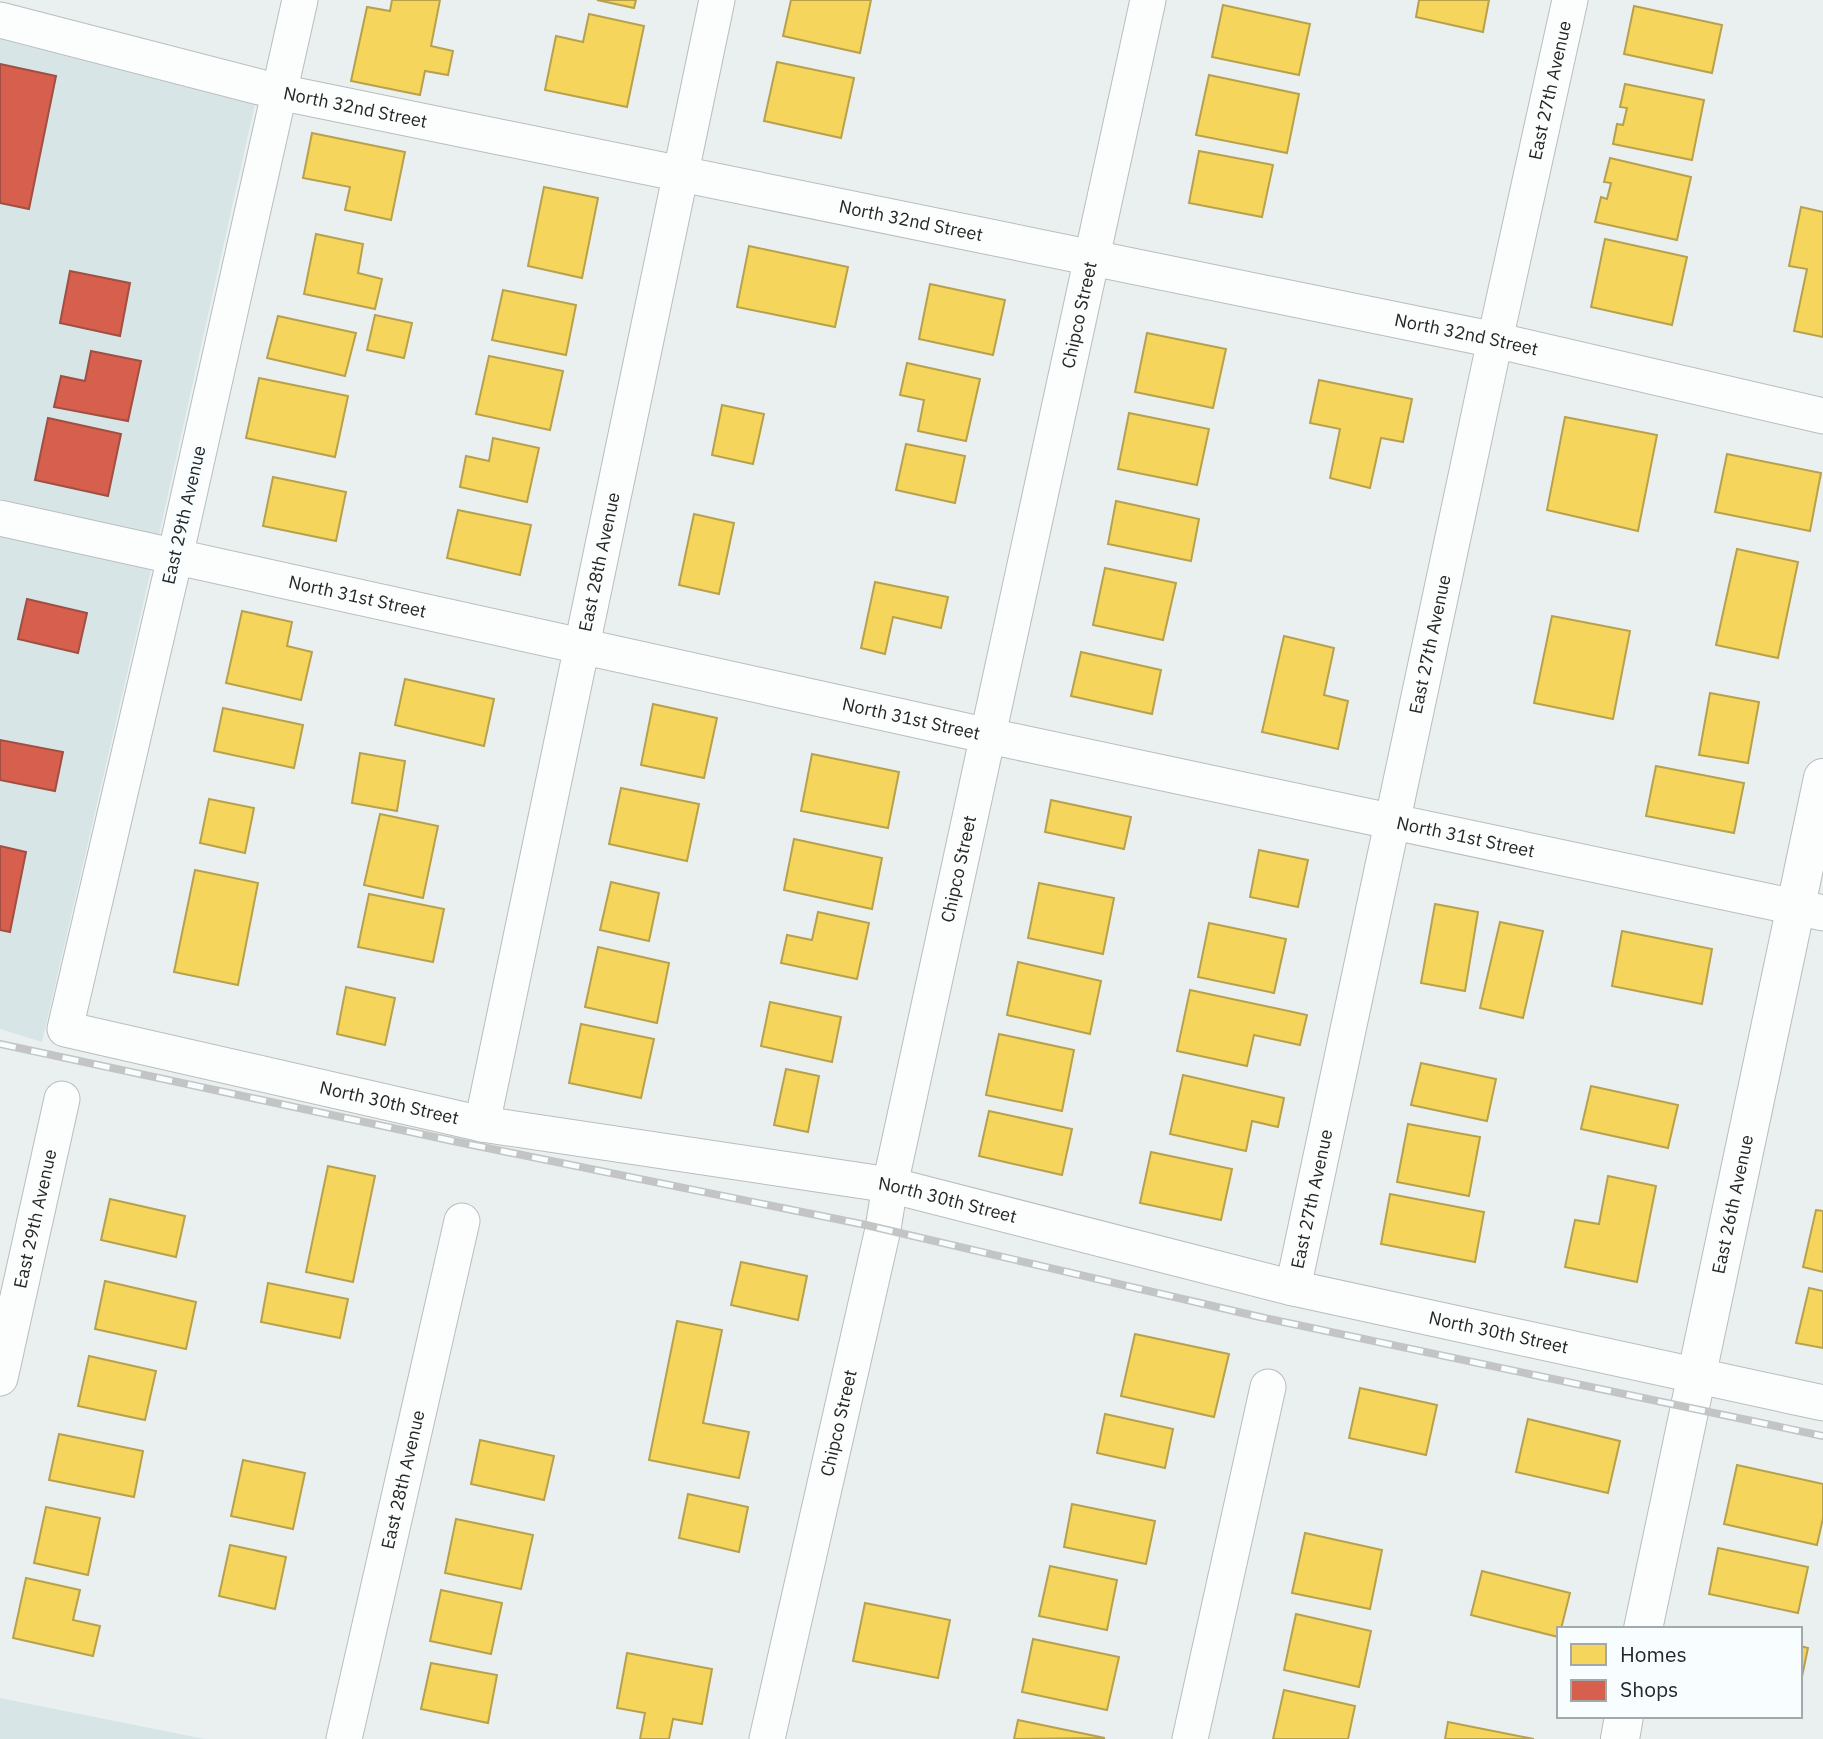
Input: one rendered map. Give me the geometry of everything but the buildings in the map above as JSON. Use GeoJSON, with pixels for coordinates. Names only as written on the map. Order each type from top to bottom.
{"type":"FeatureCollection","features":[{"type":"Feature","properties":{"kind":"street","name":"East 29th Avenue"},"geometry":{"type":"LineString","coordinates":[[65,1030],[300,0]]}},
{"type":"Feature","properties":{"kind":"street","name":"East 28th Avenue"},"geometry":{"type":"LineString","coordinates":[[482,1124],[718,0]]}},
{"type":"Feature","properties":{"kind":"street","name":"Chipco Street"},"geometry":{"type":"LineString","coordinates":[[767,1739],[883,1228],[890,1185],[1149,0]]}},
{"type":"Feature","properties":{"kind":"street","name":"East 27th Avenue"},"geometry":{"type":"LineString","coordinates":[[1293,1288],[1570,0]]}},
{"type":"Feature","properties":{"kind":"street","name":"North 32nd Street"},"geometry":{"type":"LineString","coordinates":[[0,20],[279,92],[1495,340],[1823,416]]}},
{"type":"Feature","properties":{"kind":"street","name":"North 31st Street"},"geometry":{"type":"LineString","coordinates":[[0,518],[989,736],[1809,911]]}},
{"type":"Feature","properties":{"kind":"street","name":"East 26th Avenue"},"geometry":{"type":"LineString","coordinates":[[1643,1627],[1698,1375],[1809,911],[1823,778]]}},
{"type":"Feature","properties":{"kind":"street","name":"North 30th Street"},"geometry":{"type":"LineString","coordinates":[[65,1030],[482,1124],[890,1185],[1293,1288],[1823,1403]]}},
{"type":"Feature","properties":{"kind":"street","name":"East 29th Avenue"},"geometry":{"type":"LineString","coordinates":[[0,1378],[61,1100]]}},
{"type":"Feature","properties":{"kind":"street","name":"East 28th Avenue"},"geometry":{"type":"LineString","coordinates":[[344,1739],[462,1221]]}},
{"type":"Feature","properties":{"kind":"street"},"geometry":{"type":"LineString","coordinates":[[1190,1739],[1268,1387]]}},
{"type":"Feature","properties":{"kind":"street"},"geometry":{"type":"LineString","coordinates":[[1620,1739],[1624,1718]]}},
{"type":"Feature","properties":{"kind":"shaded area"},"geometry":{"type":"Polygon","coordinates":[[[0,39],[255,104],[159,535],[0,499],[0,39]]]}},
{"type":"Feature","properties":{"kind":"shaded area"},"geometry":{"type":"Polygon","coordinates":[[[0,536],[151,570],[42,1042],[0,1029],[0,536]]]}},
{"type":"Feature","properties":{"kind":"shaded area"},"geometry":{"type":"Polygon","coordinates":[[[0,1698],[205,1739],[0,1739],[0,1698]]]}},
{"type":"Feature","properties":{"kind":"railway"},"geometry":{"type":"LineString","coordinates":[[0,1044],[453,1141],[866,1225],[1260,1317],[1823,1436]]}}]}
